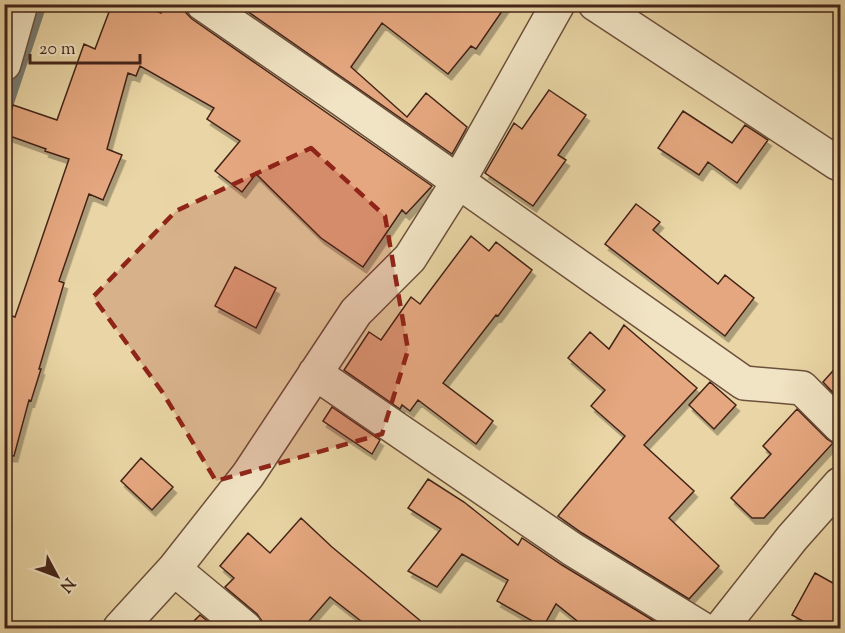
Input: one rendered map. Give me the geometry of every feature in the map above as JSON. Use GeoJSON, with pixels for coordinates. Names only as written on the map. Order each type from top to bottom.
{"type":"FeatureCollection","features":[{"type":"Feature","properties":{"kind":"street"},"geometry":{"type":"LineString","coordinates":[[5,58],[21,4]]}},
{"type":"Feature","properties":{"kind":"street"},"geometry":{"type":"LineString","coordinates":[[203,4],[744,383],[802,388],[840,426]]}},
{"type":"Feature","properties":{"kind":"street"},"geometry":{"type":"LineString","coordinates":[[120,628],[174,569],[248,476],[356,312],[410,258],[458,182],[558,4]]}},
{"type":"Feature","properties":{"kind":"street"},"geometry":{"type":"LineString","coordinates":[[595,4],[837,163]]}},
{"type":"Feature","properties":{"kind":"street"},"geometry":{"type":"LineString","coordinates":[[315,373],[572,549],[701,628]]}},
{"type":"Feature","properties":{"kind":"street"},"geometry":{"type":"LineString","coordinates":[[721,628],[792,538],[840,484]]}},
{"type":"Feature","properties":{"kind":"street"},"geometry":{"type":"LineString","coordinates":[[174,569],[245,628]]}},
{"type":"Feature","properties":{"kind":"highlighted area"},"geometry":{"type":"Polygon","coordinates":[[[311,148],[385,216],[408,350],[382,434],[216,481],[163,393],[93,297],[176,211],[311,148]]]}},
{"type":"Feature","properties":{"kind":"building"},"geometry":{"type":"Polygon","coordinates":[[[112,4],[136,4],[161,13],[164,4],[185,4],[186,13],[192,19],[432,186],[406,214],[402,210],[363,267],[321,238],[256,174],[242,192],[215,171],[240,141],[207,119],[214,108],[140,66],[136,76],[128,73],[107,149],[122,155],[103,200],[89,194],[59,281],[64,283],[14,456],[4,455],[4,313],[15,317],[69,159],[4,134],[4,131],[13,105],[57,120],[84,44],[95,49],[112,4]]]}},
{"type":"Feature","properties":{"kind":"building"},"geometry":{"type":"Polygon","coordinates":[[[252,4],[507,4],[476,49],[471,46],[448,74],[382,23],[351,67],[407,117],[426,93],[467,127],[452,154],[247,11],[252,4]]]}},
{"type":"Feature","properties":{"kind":"building"},"geometry":{"type":"Polygon","coordinates":[[[549,90],[586,115],[558,155],[566,160],[533,206],[485,173],[514,123],[522,129],[549,90]]]}},
{"type":"Feature","properties":{"kind":"building"},"geometry":{"type":"Polygon","coordinates":[[[683,111],[732,143],[745,125],[768,140],[737,183],[708,162],[699,175],[658,148],[683,111]]]}},
{"type":"Feature","properties":{"kind":"building"},"geometry":{"type":"Polygon","coordinates":[[[636,204],[660,222],[653,230],[718,284],[725,275],[754,298],[725,336],[605,244],[636,204]]]}},
{"type":"Feature","properties":{"kind":"building"},"geometry":{"type":"Polygon","coordinates":[[[471,236],[489,251],[496,242],[532,270],[443,383],[493,421],[476,444],[418,400],[410,411],[402,405],[400,409],[344,370],[369,332],[381,340],[411,297],[420,304],[471,236]]]}},
{"type":"Feature","properties":{"kind":"building"},"geometry":{"type":"Polygon","coordinates":[[[235,267],[276,288],[256,328],[215,306],[235,267]]]}},
{"type":"Feature","properties":{"kind":"building"},"geometry":{"type":"Polygon","coordinates":[[[624,325],[697,388],[644,445],[694,491],[669,518],[719,566],[689,599],[558,516],[625,436],[591,406],[605,390],[568,358],[590,332],[609,349],[624,325]]]}},
{"type":"Feature","properties":{"kind":"building"},"geometry":{"type":"Polygon","coordinates":[[[840,363],[840,400],[823,382],[840,363]]]}},
{"type":"Feature","properties":{"kind":"building"},"geometry":{"type":"Polygon","coordinates":[[[710,382],[736,405],[714,429],[689,405],[710,382]]]}},
{"type":"Feature","properties":{"kind":"building"},"geometry":{"type":"Polygon","coordinates":[[[332,407],[380,440],[372,454],[323,421],[332,407]]]}},
{"type":"Feature","properties":{"kind":"building"},"geometry":{"type":"Polygon","coordinates":[[[797,409],[833,443],[764,518],[752,518],[731,498],[771,454],[763,446],[797,409]]]}},
{"type":"Feature","properties":{"kind":"building"},"geometry":{"type":"Polygon","coordinates":[[[141,458],[173,487],[152,510],[121,481],[141,458]]]}},
{"type":"Feature","properties":{"kind":"building"},"geometry":{"type":"Polygon","coordinates":[[[428,479],[464,502],[518,545],[522,538],[664,627],[586,628],[556,604],[543,627],[497,601],[508,580],[462,554],[437,587],[408,571],[441,529],[408,508],[428,479]]]}},
{"type":"Feature","properties":{"kind":"building"},"geometry":{"type":"Polygon","coordinates":[[[301,518],[429,628],[370,628],[330,597],[303,628],[263,628],[262,621],[257,614],[225,587],[234,578],[220,566],[248,533],[270,553],[301,518]]]}},
{"type":"Feature","properties":{"kind":"building"},"geometry":{"type":"Polygon","coordinates":[[[815,573],[840,587],[840,628],[815,628],[792,615],[815,573]]]}},
{"type":"Feature","properties":{"kind":"building"},"geometry":{"type":"Polygon","coordinates":[[[200,615],[216,628],[187,628],[200,615]]]}},
{"type":"Feature","properties":{"kind":"waterway"},"geometry":{"type":"LineString","coordinates":[[4,118],[42,4]]}}]}
